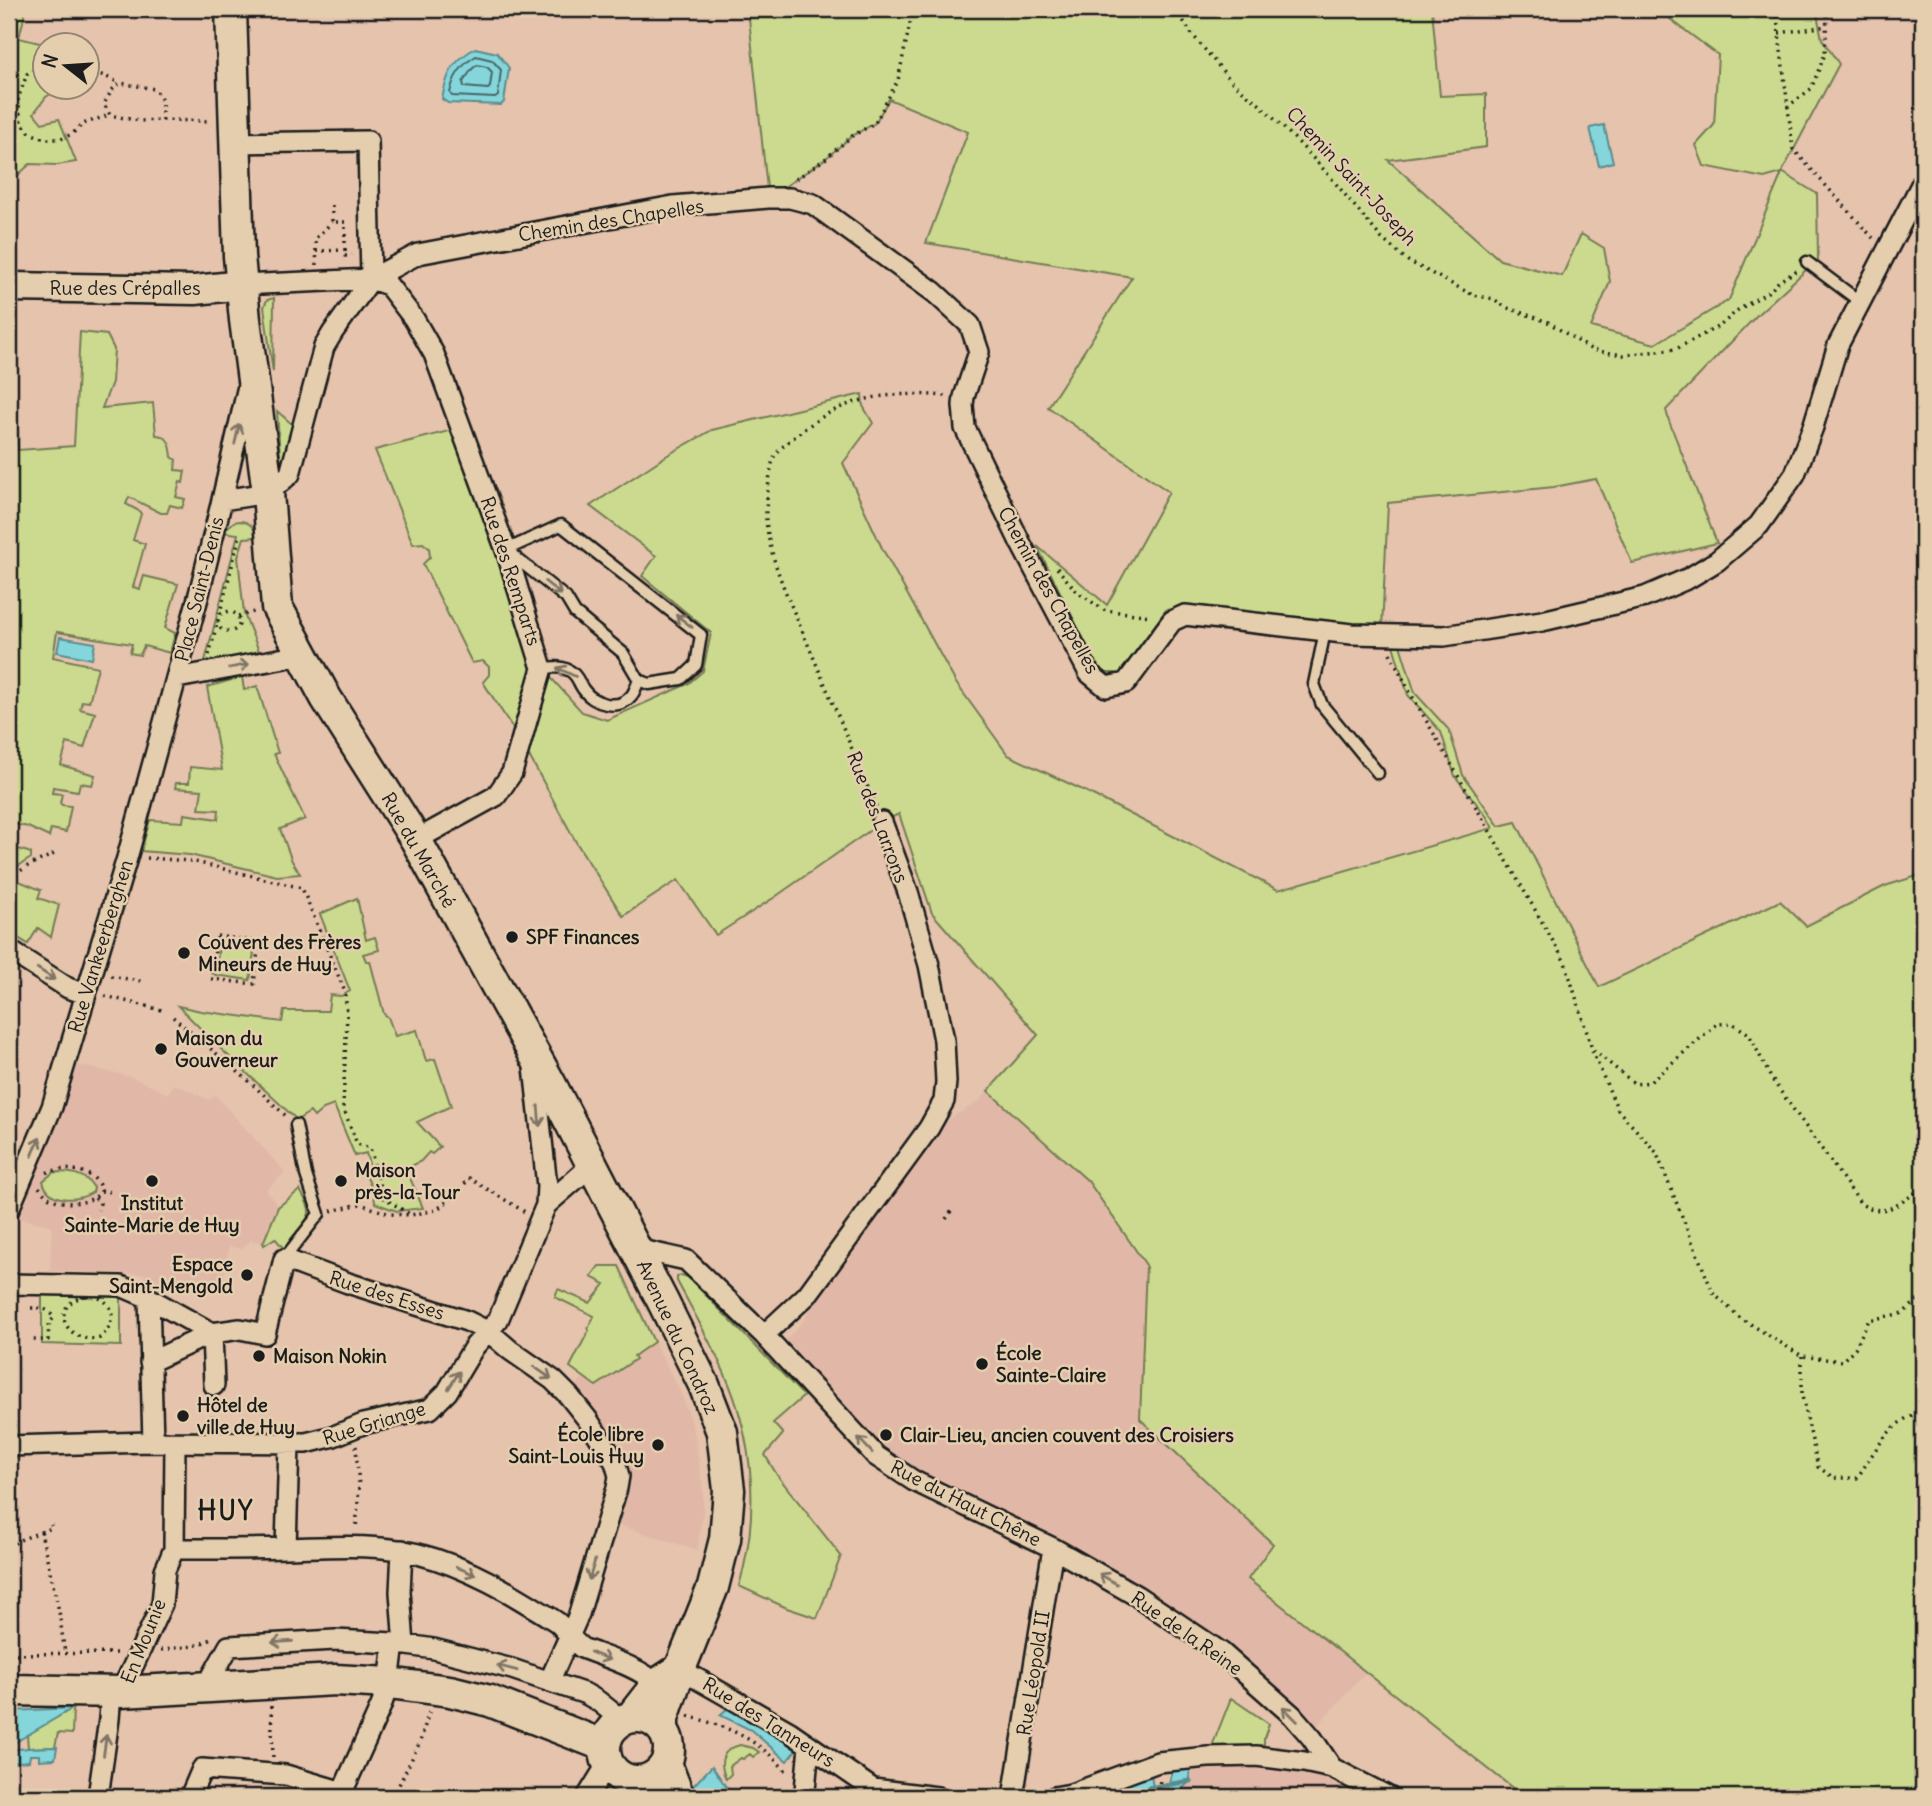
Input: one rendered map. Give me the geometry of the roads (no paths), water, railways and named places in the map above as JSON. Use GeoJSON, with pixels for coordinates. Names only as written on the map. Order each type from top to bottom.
{"type":"FeatureCollection","features":[{"type":"Feature","properties":{"kind":"main road","name":"Place Saint-Denis"},"geometry":{"type":"LineString","coordinates":[[231,9],[242,285],[268,493],[277,607],[301,655]]}},
{"type":"Feature","properties":{"kind":"main road","name":"Rue du Marché"},"geometry":{"type":"LineString","coordinates":[[301,655],[416,840],[592,1165]]}},
{"type":"Feature","properties":{"kind":"main road","name":"Avenue du Condroz"},"geometry":{"type":"LineString","coordinates":[[592,1165],[704,1385],[722,1432],[729,1490],[725,1539],[713,1587],[668,1676],[629,1719]]}},
{"type":"Feature","properties":{"kind":"main road","name":"Avenue du Condroz"},"geometry":{"type":"LineString","coordinates":[[668,1676],[663,1718],[672,1722]]}},
{"type":"Feature","properties":{"kind":"main road"},"geometry":{"type":"LineString","coordinates":[[9,1690],[116,1693],[335,1680],[389,1683],[470,1695],[500,1704],[607,1755]]}},
{"type":"Feature","properties":{"kind":"main road"},"geometry":{"type":"LineString","coordinates":[[629,1719],[672,1722],[666,1761],[662,1769],[648,1779],[641,1789],[614,1771],[607,1755],[607,1737],[616,1725],[629,1719]]}},
{"type":"Feature","properties":{"kind":"street"},"geometry":{"type":"LineString","coordinates":[[234,132],[368,141],[371,279],[324,347],[289,474],[268,493]]}},
{"type":"Feature","properties":{"kind":"street"},"geometry":{"type":"LineString","coordinates":[[1325,631],[1381,636],[1444,636],[1542,621],[1645,597],[1689,578],[1717,561],[1759,525],[1794,474],[1813,427],[1838,345],[1923,181]]}},
{"type":"Feature","properties":{"kind":"street","name":"Chemin des Chapelles"},"geometry":{"type":"LineString","coordinates":[[371,279],[418,254],[673,206],[768,198],[790,198],[813,204],[934,292],[970,325],[979,352],[964,397],[965,428],[1020,542],[1089,673],[1106,687],[1126,683],[1172,621],[1185,615],[1325,631]]}},
{"type":"Feature","properties":{"kind":"street"},"geometry":{"type":"LineString","coordinates":[[242,285],[371,279]]}},
{"type":"Feature","properties":{"kind":"street","name":"Rue des Remparts"},"geometry":{"type":"LineString","coordinates":[[371,279],[388,285],[414,319],[434,354],[506,550],[542,668],[512,773],[496,796],[416,840]]}},
{"type":"Feature","properties":{"kind":"street","name":"Rue des Crépalles"},"geometry":{"type":"LineString","coordinates":[[9,287],[195,290],[242,285]]}},
{"type":"Feature","properties":{"kind":"street","name":"Place Saint-Denis"},"geometry":{"type":"LineString","coordinates":[[252,368],[177,678],[301,655]]}},
{"type":"Feature","properties":{"kind":"street","name":"Place Saint-Denis"},"geometry":{"type":"LineString","coordinates":[[222,500],[268,493]]}},
{"type":"Feature","properties":{"kind":"street","name":"Rue Vankeerberghen"},"geometry":{"type":"LineString","coordinates":[[9,1209],[52,1107],[127,858],[177,678]]}},
{"type":"Feature","properties":{"kind":"street","name":"Rue des Larrons"},"geometry":{"type":"LineString","coordinates":[[764,1335],[807,1295],[929,1128],[944,1101],[944,1040],[929,965],[908,892],[882,822]]}},
{"type":"Feature","properties":{"kind":"street"},"geometry":{"type":"LineString","coordinates":[[9,950],[68,988],[86,994]]}},
{"type":"Feature","properties":{"kind":"street","name":"Rue du Marché"},"geometry":{"type":"LineString","coordinates":[[531,1049],[547,1186],[543,1213]]}},
{"type":"Feature","properties":{"kind":"street"},"geometry":{"type":"LineString","coordinates":[[543,1213],[592,1165]]}},
{"type":"Feature","properties":{"kind":"street","name":"Rue Griange"},"geometry":{"type":"LineString","coordinates":[[9,1446],[175,1443],[212,1437],[298,1444],[430,1409],[447,1392],[474,1347],[498,1320],[543,1213]]}},
{"type":"Feature","properties":{"kind":"street","name":"Rue du Haut Chêne"},"geometry":{"type":"LineString","coordinates":[[637,1249],[686,1260],[764,1335],[876,1456],[914,1480],[1053,1548]]}},
{"type":"Feature","properties":{"kind":"street"},"geometry":{"type":"LineString","coordinates":[[150,1362],[212,1333],[240,1329],[265,1334],[284,1259]]}},
{"type":"Feature","properties":{"kind":"street","name":"Rue des Esses"},"geometry":{"type":"LineString","coordinates":[[284,1259],[348,1283],[467,1321],[489,1332],[553,1380],[569,1396],[615,1462],[619,1476],[617,1488],[579,1614],[550,1680]]}},
{"type":"Feature","properties":{"kind":"street"},"geometry":{"type":"LineString","coordinates":[[9,1284],[121,1286],[149,1298],[212,1333]]}},
{"type":"Feature","properties":{"kind":"street"},"geometry":{"type":"LineString","coordinates":[[149,1298],[151,1442]]}},
{"type":"Feature","properties":{"kind":"street"},"geometry":{"type":"LineString","coordinates":[[212,1333],[214,1385]]}},
{"type":"Feature","properties":{"kind":"street","name":"En Mounie"},"geometry":{"type":"LineString","coordinates":[[116,1693],[140,1653],[162,1604],[165,1570],[174,1549],[175,1443]]}},
{"type":"Feature","properties":{"kind":"street"},"geometry":{"type":"LineString","coordinates":[[286,1548],[298,1444]]}},
{"type":"Feature","properties":{"kind":"street","name":"Rue des Tanneurs"},"geometry":{"type":"LineString","coordinates":[[174,1549],[355,1545],[402,1550],[435,1559],[492,1583],[556,1622],[583,1648],[651,1678],[668,1676],[790,1732],[873,1789],[937,1797]]}},
{"type":"Feature","properties":{"kind":"street","name":"Rue de la Reine"},"geometry":{"type":"LineString","coordinates":[[1053,1548],[1138,1596],[1222,1653],[1292,1715],[1312,1738],[1332,1768]]}},
{"type":"Feature","properties":{"kind":"street","name":"Rue Léopold II"},"geometry":{"type":"LineString","coordinates":[[1013,1797],[1053,1548]]}},
{"type":"Feature","properties":{"kind":"street"},"geometry":{"type":"LineString","coordinates":[[190,1797],[202,1769],[286,1775],[342,1795],[377,1718],[399,1644],[402,1550]]}},
{"type":"Feature","properties":{"kind":"street"},"geometry":{"type":"LineString","coordinates":[[206,1687],[229,1646],[310,1640],[362,1640],[451,1653],[550,1680],[586,1694],[629,1719]]}},
{"type":"Feature","properties":{"kind":"street"},"geometry":{"type":"LineString","coordinates":[[98,1797],[109,1719],[116,1693]]}},
{"type":"Feature","properties":{"kind":"street"},"geometry":{"type":"LineString","coordinates":[[807,1794],[809,1746]]}},
{"type":"Feature","properties":{"kind":"street"},"geometry":{"type":"LineString","coordinates":[[587,1797],[607,1755]]}},
{"type":"Feature","properties":{"kind":"street"},"geometry":{"type":"LineString","coordinates":[[1054,1797],[1071,1794],[1158,1762],[1256,1756],[1332,1768],[1389,1797]]}},
{"type":"Feature","properties":{"kind":"street"},"geometry":{"type":"LineString","coordinates":[[666,1761],[680,1797]]}},
{"type":"Feature","properties":{"kind":"lane"},"geometry":{"type":"LineString","coordinates":[[1807,262],[1859,301]]}},
{"type":"Feature","properties":{"kind":"lane"},"geometry":{"type":"LineString","coordinates":[[561,525],[701,635],[696,665],[681,679],[649,684],[639,680],[623,653],[575,613],[566,598],[506,550],[561,525]]}},
{"type":"Feature","properties":{"kind":"lane"},"geometry":{"type":"LineString","coordinates":[[1325,631],[1314,684],[1322,705],[1378,773]]}},
{"type":"Feature","properties":{"kind":"lane"},"geometry":{"type":"LineString","coordinates":[[542,668],[567,669],[577,676],[581,688],[590,697],[612,705],[624,702],[632,695],[639,680]]}},
{"type":"Feature","properties":{"kind":"lane"},"geometry":{"type":"LineString","coordinates":[[284,1259],[319,1214],[306,1175],[296,1125]]}},
{"type":"Feature","properties":{"kind":"water"},"geometry":{"type":"Polygon","coordinates":[[[475,48],[497,53],[509,68],[504,102],[501,105],[448,103],[442,99],[452,69],[475,48]]]}},
{"type":"Feature","properties":{"kind":"water"},"geometry":{"type":"Polygon","coordinates":[[[1604,125],[1613,162],[1599,166],[1590,128],[1604,125]]]}},
{"type":"Feature","properties":{"kind":"water"},"geometry":{"type":"Polygon","coordinates":[[[60,637],[95,643],[92,659],[57,652],[60,637]]]}},
{"type":"Feature","properties":{"kind":"water"},"geometry":{"type":"Polygon","coordinates":[[[73,1708],[9,1746],[9,1718],[12,1711],[73,1708]]]}},
{"type":"Feature","properties":{"kind":"water"},"geometry":{"type":"Polygon","coordinates":[[[728,1708],[742,1713],[798,1747],[787,1761],[751,1730],[720,1715],[728,1708]]]}},
{"type":"Feature","properties":{"kind":"water"},"geometry":{"type":"Polygon","coordinates":[[[57,1747],[55,1759],[39,1760],[39,1755],[30,1755],[29,1761],[9,1763],[9,1750],[57,1747]]]}},
{"type":"Feature","properties":{"kind":"water"},"geometry":{"type":"Polygon","coordinates":[[[712,1766],[733,1797],[704,1797],[693,1786],[712,1766]]]}},
{"type":"Feature","properties":{"kind":"water"},"geometry":{"type":"Polygon","coordinates":[[[1173,1767],[1190,1767],[1190,1781],[1175,1796],[1166,1795],[1173,1767]]]}},
{"type":"Feature","properties":{"kind":"water"},"geometry":{"type":"Polygon","coordinates":[[[1151,1773],[1153,1797],[1089,1797],[1151,1773]]]}},
{"type":"Feature","properties":{"kind":"waterway"},"geometry":{"type":"LineString","coordinates":[[1148,1788],[1190,1781]]}},
{"type":"Feature","properties":{"kind":"place","name":"SPF Finances"},"geometry":{"type":"Point","coordinates":[512,937]}},
{"type":"Feature","properties":{"kind":"place","name":"Couvent des Frères Mineurs de Huy"},"geometry":{"type":"Point","coordinates":[184,953]}},
{"type":"Feature","properties":{"kind":"place","name":"Maison du Gouverneur"},"geometry":{"type":"Point","coordinates":[161,1049]}},
{"type":"Feature","properties":{"kind":"place","name":"Institut Sainte-Marie de Huy"},"geometry":{"type":"Point","coordinates":[152,1181]}},
{"type":"Feature","properties":{"kind":"place","name":"Maison près-la-Tour"},"geometry":{"type":"Point","coordinates":[341,1181]}},
{"type":"Feature","properties":{"kind":"place","name":"Espace Saint-Mengold"},"geometry":{"type":"Point","coordinates":[247,1275]}},
{"type":"Feature","properties":{"kind":"place","name":"Maison Nokin"},"geometry":{"type":"Point","coordinates":[259,1356]}},
{"type":"Feature","properties":{"kind":"place","name":"École Sainte-Claire"},"geometry":{"type":"Point","coordinates":[982,1364]}},
{"type":"Feature","properties":{"kind":"place","name":"Hôtel de ville de Huy"},"geometry":{"type":"Point","coordinates":[183,1416]}},
{"type":"Feature","properties":{"kind":"place","name":"Clair-Lieu, ancien couvent des Croisiers"},"geometry":{"type":"Point","coordinates":[886,1435]}},
{"type":"Feature","properties":{"kind":"place","name":"École libre Saint-Louis Huy"},"geometry":{"type":"Point","coordinates":[658,1445]}},
{"type":"Feature","properties":{"kind":"district","name":"HUY"},"geometry":{"type":"Point","coordinates":[226,1510]}}]}
